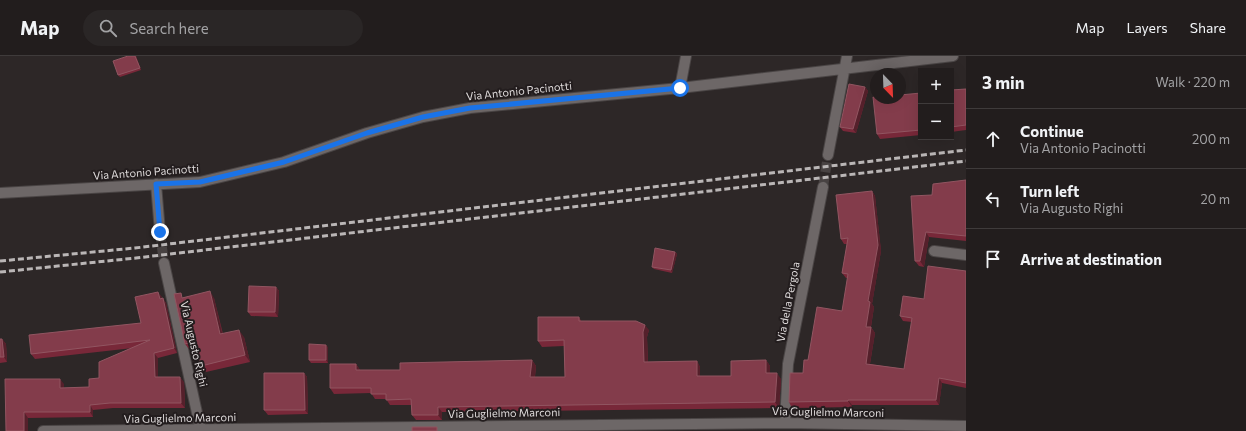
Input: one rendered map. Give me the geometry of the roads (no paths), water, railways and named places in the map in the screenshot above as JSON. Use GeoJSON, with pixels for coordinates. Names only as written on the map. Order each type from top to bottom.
{"type":"FeatureCollection","features":[{"type":"Feature","properties":{"kind":"street"},"geometry":{"type":"LineString","coordinates":[[680,88],[686,56]]}},
{"type":"Feature","properties":{"kind":"street"},"geometry":{"type":"LineString","coordinates":[[828,155],[847,56]]}},
{"type":"Feature","properties":{"kind":"street","name":"Via Antonio Pacinotti"},"geometry":{"type":"LineString","coordinates":[[0,193],[200,182],[284,162],[367,133],[423,117],[470,108],[680,88],[844,67],[954,56]]}},
{"type":"Feature","properties":{"kind":"street"},"geometry":{"type":"LineString","coordinates":[[156,184],[160,232]]}},
{"type":"Feature","properties":{"kind":"street","name":"Via della Pergola"},"geometry":{"type":"LineString","coordinates":[[785,423],[788,364],[823,187]]}},
{"type":"Feature","properties":{"kind":"street"},"geometry":{"type":"LineString","coordinates":[[934,251],[966,255]]}},
{"type":"Feature","properties":{"kind":"street","name":"Via Augusto Righi"},"geometry":{"type":"LineString","coordinates":[[164,263],[201,431]]}},
{"type":"Feature","properties":{"kind":"street","name":"Via Guglielmo Marconi"},"geometry":{"type":"LineString","coordinates":[[42,431],[201,431],[318,427],[785,423],[966,426]]}},
{"type":"Feature","properties":{"kind":"tunnel"},"geometry":{"type":"LineString","coordinates":[[823,187],[828,155]]}},
{"type":"Feature","properties":{"kind":"tunnel"},"geometry":{"type":"LineString","coordinates":[[160,232],[164,263]]}},
{"type":"Feature","properties":{"kind":"railway"},"geometry":{"type":"LineString","coordinates":[[0,261],[135,248],[966,150]]}},
{"type":"Feature","properties":{"kind":"railway"},"geometry":{"type":"LineString","coordinates":[[0,272],[136,258],[966,161]]}}]}
